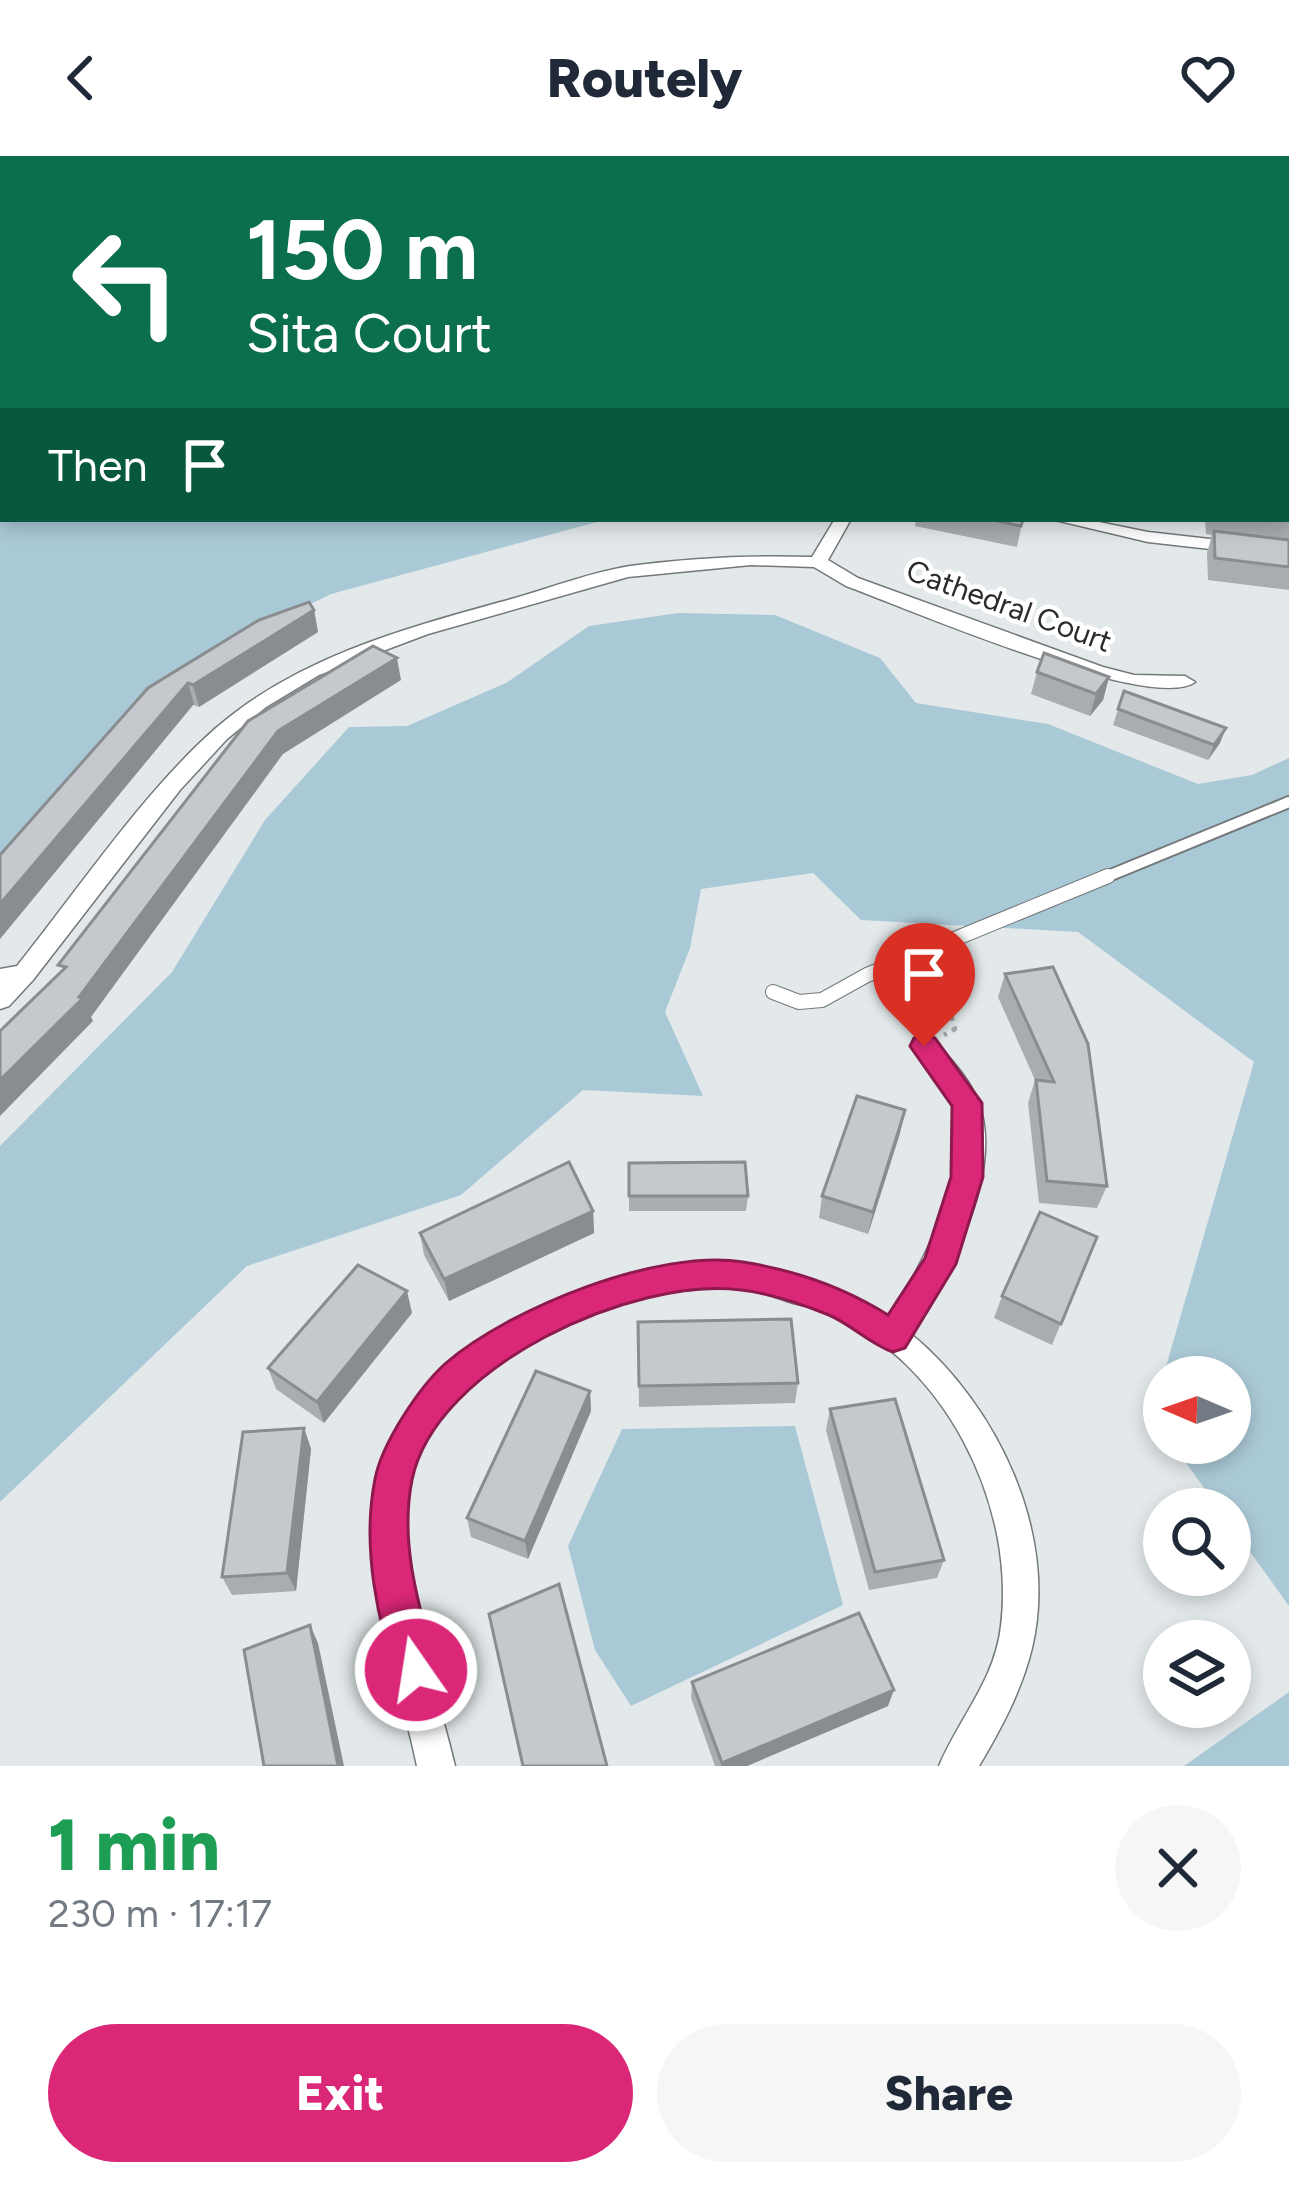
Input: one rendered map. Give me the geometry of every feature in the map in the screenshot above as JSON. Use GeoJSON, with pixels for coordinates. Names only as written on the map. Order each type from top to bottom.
{"type":"FeatureCollection","features":[{"type":"Feature","properties":{"kind":"street"},"geometry":{"type":"LineString","coordinates":[[0,1000],[12,976],[220,735],[259,703],[312,671],[421,630],[627,572],[751,560],[818,562],[841,522]]}},
{"type":"Feature","properties":{"kind":"street"},"geometry":{"type":"LineString","coordinates":[[1074,522],[1148,537],[1289,554]]}},
{"type":"Feature","properties":{"kind":"street","name":"Cathedral Court"},"geometry":{"type":"LineString","coordinates":[[818,562],[852,582],[1096,671],[1134,681],[1186,682]]}},
{"type":"Feature","properties":{"kind":"street"},"geometry":{"type":"LineString","coordinates":[[893,1337],[940,1264],[967,1177],[968,1103],[924,1046]]}},
{"type":"Feature","properties":{"kind":"street"},"geometry":{"type":"LineString","coordinates":[[436,1766],[388,1557],[394,1477],[423,1416],[458,1375],[512,1338],[599,1298],[679,1278],[740,1275],[840,1304],[908,1346],[973,1426],[1006,1496],[1018,1547],[1020,1625],[1001,1694],[958,1766]]}},
{"type":"Feature","properties":{"kind":"lane"},"geometry":{"type":"LineString","coordinates":[[773,992],[804,1005],[819,1004],[855,983],[1036,903],[1289,802]]}},
{"type":"Feature","properties":{"kind":"path"},"geometry":{"type":"LineString","coordinates":[[855,983],[918,986],[945,1001],[955,1029],[924,1046]]}},
{"type":"Feature","properties":{"kind":"shaded area"},"geometry":{"type":"Polygon","coordinates":[[[0,522],[597,522],[331,594],[229,644],[129,709],[0,857],[0,522]]]}},
{"type":"Feature","properties":{"kind":"shaded area"},"geometry":{"type":"Polygon","coordinates":[[[678,613],[775,615],[880,658],[916,703],[1048,724],[1198,784],[1252,775],[1289,758],[1289,1606],[1251,1553],[1251,1488],[1204,1488],[1187,1464],[1251,1464],[1251,1356],[1169,1356],[1254,1062],[1078,932],[861,920],[813,873],[701,889],[690,948],[665,1012],[703,1096],[583,1090],[461,1195],[247,1266],[0,1502],[0,1146],[172,972],[265,820],[349,727],[407,726],[506,683],[589,626],[678,613]]]}},
{"type":"Feature","properties":{"kind":"shaded area"},"geometry":{"type":"Polygon","coordinates":[[[795,1426],[843,1605],[631,1706],[595,1650],[568,1546],[622,1429],[795,1426]]]}},
{"type":"Feature","properties":{"kind":"shaded area"},"geometry":{"type":"Polygon","coordinates":[[[1289,1692],[1289,1766],[1184,1766],[1238,1728],[1251,1728],[1251,1719],[1289,1692]]]}},
{"type":"Feature","properties":{"kind":"building"},"geometry":{"type":"Polygon","coordinates":[[[1214,531],[1289,540],[1289,567],[1215,558],[1214,531]]]}},
{"type":"Feature","properties":{"kind":"building"},"geometry":{"type":"Polygon","coordinates":[[[309,602],[314,610],[193,685],[188,683],[0,904],[0,855],[148,688],[259,620],[309,602]]]}},
{"type":"Feature","properties":{"kind":"building"},"geometry":{"type":"Polygon","coordinates":[[[373,646],[397,658],[278,731],[79,997],[83,998],[0,1080],[0,1031],[66,967],[58,965],[248,721],[373,646]]]}},
{"type":"Feature","properties":{"kind":"building"},"geometry":{"type":"Polygon","coordinates":[[[1044,653],[1109,677],[1096,694],[1037,672],[1044,653]]]}},
{"type":"Feature","properties":{"kind":"building"},"geometry":{"type":"Polygon","coordinates":[[[1124,691],[1226,728],[1214,745],[1118,709],[1124,691]]]}},
{"type":"Feature","properties":{"kind":"building"},"geometry":{"type":"Polygon","coordinates":[[[1053,967],[1088,1044],[1107,1186],[1047,1181],[1036,1080],[1054,1082],[1005,974],[1053,967]]]}},
{"type":"Feature","properties":{"kind":"building"},"geometry":{"type":"Polygon","coordinates":[[[857,1096],[905,1110],[873,1212],[822,1196],[857,1096]]]}},
{"type":"Feature","properties":{"kind":"building"},"geometry":{"type":"Polygon","coordinates":[[[569,1162],[593,1211],[444,1279],[420,1233],[569,1162]]]}},
{"type":"Feature","properties":{"kind":"building"},"geometry":{"type":"Polygon","coordinates":[[[745,1162],[748,1196],[629,1196],[629,1163],[745,1162]]]}},
{"type":"Feature","properties":{"kind":"building"},"geometry":{"type":"Polygon","coordinates":[[[1040,1212],[1097,1237],[1061,1324],[1002,1296],[1040,1212]]]}},
{"type":"Feature","properties":{"kind":"building"},"geometry":{"type":"Polygon","coordinates":[[[358,1265],[407,1291],[317,1402],[268,1368],[358,1265]]]}},
{"type":"Feature","properties":{"kind":"building"},"geometry":{"type":"Polygon","coordinates":[[[791,1319],[798,1383],[639,1386],[638,1322],[791,1319]]]}},
{"type":"Feature","properties":{"kind":"building"},"geometry":{"type":"Polygon","coordinates":[[[536,1371],[590,1391],[525,1541],[467,1518],[536,1371]]]}},
{"type":"Feature","properties":{"kind":"building"},"geometry":{"type":"Polygon","coordinates":[[[895,1399],[944,1560],[875,1572],[830,1409],[895,1399]]]}},
{"type":"Feature","properties":{"kind":"building"},"geometry":{"type":"Polygon","coordinates":[[[304,1428],[287,1573],[222,1577],[243,1432],[304,1428]]]}},
{"type":"Feature","properties":{"kind":"building"},"geometry":{"type":"Polygon","coordinates":[[[559,1584],[607,1766],[523,1766],[489,1614],[559,1584]]]}},
{"type":"Feature","properties":{"kind":"building"},"geometry":{"type":"Polygon","coordinates":[[[859,1613],[894,1690],[722,1763],[692,1682],[859,1613]]]}},
{"type":"Feature","properties":{"kind":"building"},"geometry":{"type":"Polygon","coordinates":[[[310,1625],[338,1766],[264,1766],[244,1650],[310,1625]]]}},
{"type":"Feature","properties":{"kind":"route"},"geometry":{"type":"LineString","coordinates":[[416,1670],[388,1557],[394,1477],[423,1416],[458,1375],[512,1338],[599,1298],[679,1278],[740,1275],[840,1304],[893,1337],[940,1264],[967,1177],[968,1103],[924,1046]]}}]}
